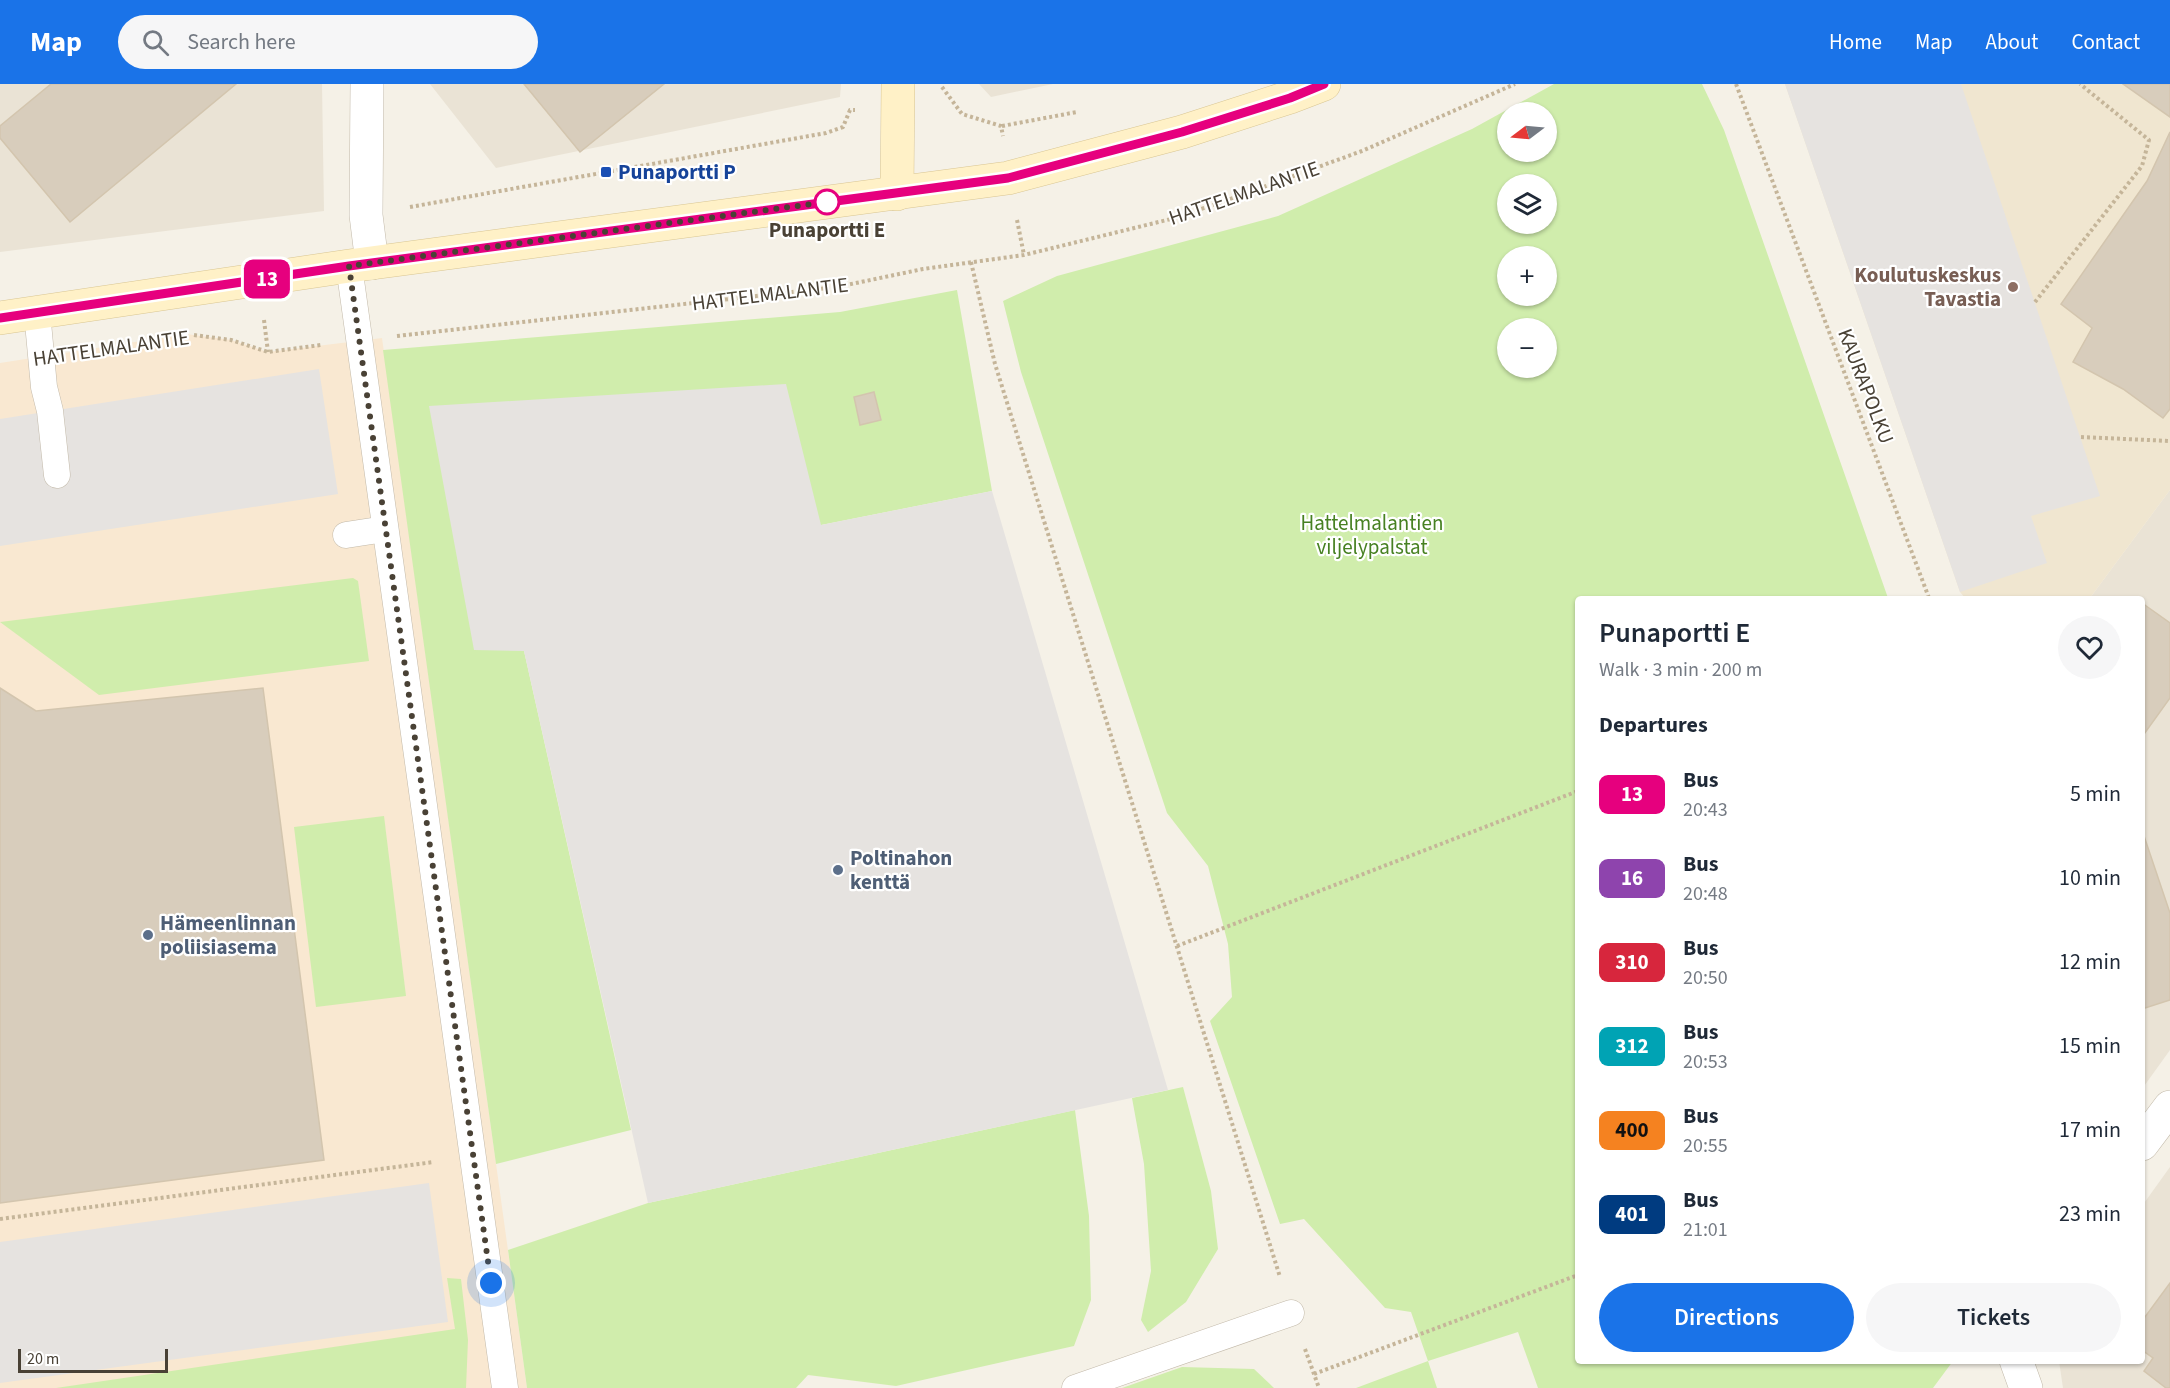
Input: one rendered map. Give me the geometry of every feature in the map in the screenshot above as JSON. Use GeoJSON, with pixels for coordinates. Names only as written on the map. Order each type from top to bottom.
{"type":"FeatureCollection","features":[{"type":"Feature","properties":{"kind":"main road"},"geometry":{"type":"LineString","coordinates":[[0,318],[360,265],[1008,178],[1182,132],[1290,98],[1324,84]]}},
{"type":"Feature","properties":{"kind":"main road"},"geometry":{"type":"LineString","coordinates":[[897,194],[898,94]]}},
{"type":"Feature","properties":{"kind":"street"},"geometry":{"type":"LineString","coordinates":[[360,265],[366,215],[367,84]]}},
{"type":"Feature","properties":{"kind":"street"},"geometry":{"type":"LineString","coordinates":[[2145,1140],[2170,1107]]}},
{"type":"Feature","properties":{"kind":"street"},"geometry":{"type":"LineString","coordinates":[[2017,1364],[2026,1388]]}},
{"type":"Feature","properties":{"kind":"lane"},"geometry":{"type":"LineString","coordinates":[[360,265],[359,341],[505,1388]]}},
{"type":"Feature","properties":{"kind":"lane"},"geometry":{"type":"LineString","coordinates":[[37,312],[44,387],[50,411],[57,475]]}},
{"type":"Feature","properties":{"kind":"lane"},"geometry":{"type":"LineString","coordinates":[[346,535],[385,529]]}},
{"type":"Feature","properties":{"kind":"lane"},"geometry":{"type":"LineString","coordinates":[[1075,1388],[1291,1313]]}},
{"type":"Feature","properties":{"kind":"path","name":"HATTELMALANTIE"},"geometry":{"type":"LineString","coordinates":[[186,334],[231,339],[268,352],[837,287],[923,269],[1024,255],[1171,219],[1362,151],[1515,84]]}},
{"type":"Feature","properties":{"kind":"path","name":"KAURAPOLKU"},"geometry":{"type":"LineString","coordinates":[[1736,84],[1928,596]]}},
{"type":"Feature","properties":{"kind":"path"},"geometry":{"type":"LineString","coordinates":[[2035,302],[2142,166],[2149,140],[2080,84]]}},
{"type":"Feature","properties":{"kind":"path"},"geometry":{"type":"LineString","coordinates":[[366,215],[826,133],[843,127],[850,110],[898,94],[947,94]]}},
{"type":"Feature","properties":{"kind":"path"},"geometry":{"type":"LineString","coordinates":[[1001,126],[1088,110]]}},
{"type":"Feature","properties":{"kind":"path"},"geometry":{"type":"LineString","coordinates":[[971,262],[995,364],[1291,1313]]}},
{"type":"Feature","properties":{"kind":"path"},"geometry":{"type":"LineString","coordinates":[[2081,437],[2170,441]]}},
{"type":"Feature","properties":{"kind":"path"},"geometry":{"type":"LineString","coordinates":[[1177,946],[1575,792]]}},
{"type":"Feature","properties":{"kind":"path"},"geometry":{"type":"LineString","coordinates":[[0,1220],[439,1161]]}},
{"type":"Feature","properties":{"kind":"path"},"geometry":{"type":"LineString","coordinates":[[1314,1374],[1575,1276]]}},
{"type":"Feature","properties":{"kind":"shaded area"},"geometry":{"type":"Polygon","coordinates":[[[0,84],[322,84],[324,211],[0,252],[0,84]]]}},
{"type":"Feature","properties":{"kind":"shaded area"},"geometry":{"type":"Polygon","coordinates":[[[430,84],[841,84],[840,97],[496,168],[430,84]]]}},
{"type":"Feature","properties":{"kind":"shaded area"},"geometry":{"type":"Polygon","coordinates":[[[979,84],[1053,84],[991,97],[979,84]]]}},
{"type":"Feature","properties":{"kind":"shaded area","name":"Koulutuskeskus Tavastia"},"geometry":{"type":"Polygon","coordinates":[[[1785,84],[2170,84],[2170,490],[2091,596],[1963,596],[1960,592],[1785,84]]]}},
{"type":"Feature","properties":{"kind":"shaded area"},"geometry":{"type":"Polygon","coordinates":[[[1785,84],[1961,84],[2100,496],[2031,516],[2047,563],[1960,592],[1785,84]]]}},
{"type":"Feature","properties":{"kind":"shaded area"},"geometry":{"type":"Polygon","coordinates":[[[186,334],[231,340],[268,352],[382,338],[527,1388],[0,1388],[0,363],[186,334]]]}},
{"type":"Feature","properties":{"kind":"shaded area"},"geometry":{"type":"Polygon","coordinates":[[[319,369],[338,494],[0,546],[0,419],[319,369]]]}},
{"type":"Feature","properties":{"kind":"shaded area","name":"Poltinahon kenttä"},"geometry":{"type":"Polygon","coordinates":[[[786,384],[821,525],[992,491],[1168,1090],[648,1203],[524,651],[474,650],[429,406],[786,384]]]}},
{"type":"Feature","properties":{"kind":"shaded area"},"geometry":{"type":"Polygon","coordinates":[[[2170,490],[2170,1050],[2145,1085],[2145,596],[2091,596],[2170,490]]]}},
{"type":"Feature","properties":{"kind":"shaded area"},"geometry":{"type":"Polygon","coordinates":[[[2170,1167],[2170,1388],[2063,1388],[2059,1364],[2145,1364],[2145,1202],[2170,1167]]]}},
{"type":"Feature","properties":{"kind":"shaded area"},"geometry":{"type":"Polygon","coordinates":[[[429,1183],[448,1322],[0,1383],[0,1242],[429,1183]]]}},
{"type":"Feature","properties":{"kind":"green space","name":"Hattelmalantien viljelypalstat"},"geometry":{"type":"Polygon","coordinates":[[[1554,84],[1702,84],[1724,130],[1887,596],[1575,596],[1575,1364],[1951,1364],[1933,1388],[1538,1388],[1518,1332],[1428,1361],[1411,1312],[1385,1308],[1304,1219],[1280,1224],[1210,1021],[1232,997],[1228,944],[1208,866],[1167,813],[1021,372],[1003,301],[1057,276],[1278,216],[1472,129],[1497,115],[1497,162],[1557,162],[1557,102],[1521,102],[1554,84]]]}},
{"type":"Feature","properties":{"kind":"green space"},"geometry":{"type":"Polygon","coordinates":[[[957,290],[992,491],[821,525],[524,651],[631,1130],[496,1164],[383,350],[840,312],[957,290]]]}},
{"type":"Feature","properties":{"kind":"green space"},"geometry":{"type":"Polygon","coordinates":[[[353,578],[358,581],[369,661],[99,695],[0,622],[353,578]]]}},
{"type":"Feature","properties":{"kind":"green space"},"geometry":{"type":"Polygon","coordinates":[[[384,816],[406,996],[316,1007],[294,827],[384,816]]]}},
{"type":"Feature","properties":{"kind":"green space"},"geometry":{"type":"Polygon","coordinates":[[[1183,1087],[1211,1191],[1218,1249],[1186,1302],[1148,1332],[1141,1320],[1151,1271],[1144,1164],[1132,1098],[1183,1087]]]}},
{"type":"Feature","properties":{"kind":"green space"},"geometry":{"type":"Polygon","coordinates":[[[1075,1110],[1089,1216],[1091,1300],[1074,1346],[896,1386],[808,1375],[796,1388],[527,1388],[508,1250],[648,1203],[1075,1110]]]}},
{"type":"Feature","properties":{"kind":"green space"},"geometry":{"type":"Polygon","coordinates":[[[447,1278],[461,1279],[468,1340],[466,1388],[56,1388],[455,1329],[447,1278]]]}},
{"type":"Feature","properties":{"kind":"green space"},"geometry":{"type":"Polygon","coordinates":[[[1428,1361],[1437,1388],[1356,1388],[1428,1361]]]}},
{"type":"Feature","properties":{"kind":"green space"},"geometry":{"type":"Polygon","coordinates":[[[1182,1367],[1254,1369],[1274,1388],[1122,1388],[1182,1367]]]}},
{"type":"Feature","properties":{"kind":"building"},"geometry":{"type":"Polygon","coordinates":[[[51,84],[236,84],[70,222],[0,138],[0,126],[51,84]]]}},
{"type":"Feature","properties":{"kind":"building"},"geometry":{"type":"Polygon","coordinates":[[[524,84],[664,84],[580,152],[524,84]]]}},
{"type":"Feature","properties":{"kind":"building"},"geometry":{"type":"Polygon","coordinates":[[[2123,84],[2170,84],[2170,117],[2123,84]]]}},
{"type":"Feature","properties":{"kind":"building"},"geometry":{"type":"Polygon","coordinates":[[[2170,132],[2170,409],[2163,418],[2123,389],[2073,362],[2092,328],[2061,304],[2147,181],[2170,132]]]}},
{"type":"Feature","properties":{"kind":"building"},"geometry":{"type":"Polygon","coordinates":[[[874,392],[881,420],[860,425],[854,397],[874,392]]]}},
{"type":"Feature","properties":{"kind":"building"},"geometry":{"type":"Polygon","coordinates":[[[2145,605],[2170,623],[2170,698],[2145,733],[2145,605]]]}},
{"type":"Feature","properties":{"kind":"building","name":"Hämeenlinnan poliisiasema"},"geometry":{"type":"Polygon","coordinates":[[[0,688],[36,711],[263,688],[324,1160],[0,1203],[0,688]]]}},
{"type":"Feature","properties":{"kind":"building"},"geometry":{"type":"Polygon","coordinates":[[[2145,839],[2170,913],[2170,1000],[2145,1008],[2145,839]]]}},
{"type":"Feature","properties":{"kind":"building"},"geometry":{"type":"Polygon","coordinates":[[[2170,1283],[2170,1388],[2166,1388],[2144,1371],[2153,1358],[2145,1352],[2145,1317],[2170,1283]]]}},
{"type":"Feature","properties":{"kind":"bus line","name":"13"},"geometry":{"type":"LineString","coordinates":[[0,318],[349,266],[1008,178],[1182,132],[1290,98],[1324,84]]}},
{"type":"Feature","properties":{"kind":"place","name":"Punaportti P"},"geometry":{"type":"Point","coordinates":[606,172]}},
{"type":"Feature","properties":{"kind":"place","name":"Punaportti E"},"geometry":{"type":"Point","coordinates":[827,202]}},
{"type":"Feature","properties":{"kind":"place","name":"Koulutuskeskus Tavastia"},"geometry":{"type":"Point","coordinates":[2013,287]}},
{"type":"Feature","properties":{"kind":"place","name":"Poltinahon kenttä"},"geometry":{"type":"Point","coordinates":[838,870]}},
{"type":"Feature","properties":{"kind":"place","name":"Hämeenlinnan poliisiasema"},"geometry":{"type":"Point","coordinates":[148,935]}},
{"type":"Feature","properties":{"kind":"route"},"geometry":{"type":"LineString","coordinates":[[491,1283],[349,266],[827,202]]}}]}
